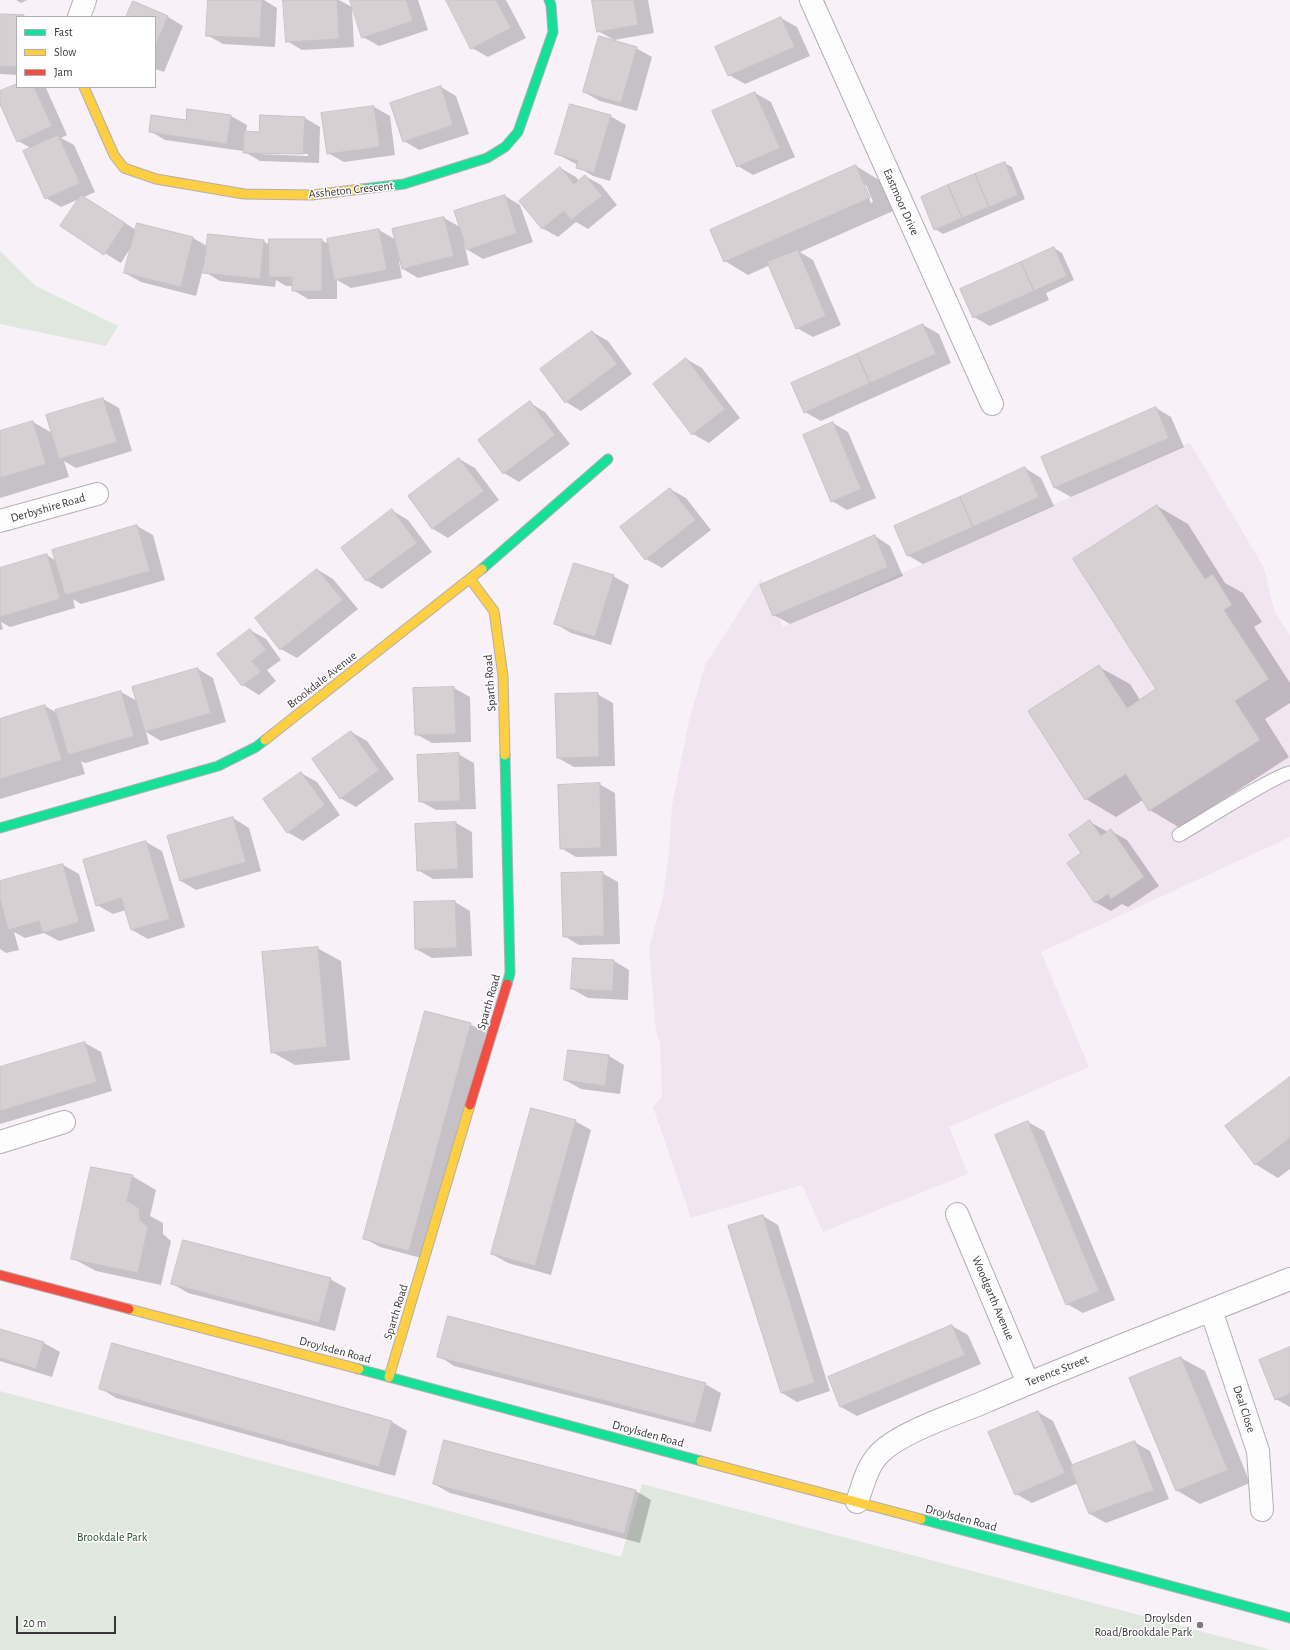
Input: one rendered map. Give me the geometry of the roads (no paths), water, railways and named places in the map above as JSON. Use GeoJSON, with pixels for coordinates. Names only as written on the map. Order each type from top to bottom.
{"type":"FeatureCollection","features":[{"type":"Feature","properties":{"kind":"street"},"geometry":{"type":"LineString","coordinates":[[79,16],[85,0]]}},
{"type":"Feature","properties":{"kind":"street","name":"Assheton Crescent"},"geometry":{"type":"LineString","coordinates":[[84,88],[114,155],[124,168],[156,179],[244,194],[312,195],[404,184],[487,158],[505,147],[518,132],[553,32],[551,5],[549,0]]}},
{"type":"Feature","properties":{"kind":"street","name":"Eastmoor Drive"},"geometry":{"type":"LineString","coordinates":[[811,0],[992,404]]}},
{"type":"Feature","properties":{"kind":"street","name":"Brookdale Avenue"},"geometry":{"type":"LineString","coordinates":[[0,828],[218,766],[256,747],[470,579],[608,459]]}},
{"type":"Feature","properties":{"kind":"street","name":"Derbyshire Road"},"geometry":{"type":"LineString","coordinates":[[0,521],[97,494]]}},
{"type":"Feature","properties":{"kind":"street","name":"Sparth Road"},"geometry":{"type":"LineString","coordinates":[[389,1377],[510,973],[503,676],[494,611],[470,579]]}},
{"type":"Feature","properties":{"kind":"street"},"geometry":{"type":"LineString","coordinates":[[0,1142],[64,1122]]}},
{"type":"Feature","properties":{"kind":"street","name":"Woodgarth Avenue"},"geometry":{"type":"LineString","coordinates":[[957,1214],[1028,1383]]}},
{"type":"Feature","properties":{"kind":"street","name":"Droylsden Road"},"geometry":{"type":"LineString","coordinates":[[0,1275],[389,1377],[1290,1618]]}},
{"type":"Feature","properties":{"kind":"street","name":"Terence Street"},"geometry":{"type":"LineString","coordinates":[[857,1502],[870,1465],[880,1453],[894,1442],[1028,1383],[1290,1279]]}},
{"type":"Feature","properties":{"kind":"street","name":"Deal Close"},"geometry":{"type":"LineString","coordinates":[[1212,1310],[1258,1451],[1262,1510]]}},
{"type":"Feature","properties":{"kind":"lane"},"geometry":{"type":"LineString","coordinates":[[1179,835],[1266,784],[1286,773],[1290,773]]}},
{"type":"Feature","properties":{"kind":"place","name":"Droylsden Road/Brookdale Park"},"geometry":{"type":"Point","coordinates":[1200,1625]}},
{"type":"Feature","properties":{"kind":"park label","name":"Brookdale Park"},"geometry":{"type":"Point","coordinates":[112,1537]}}]}
